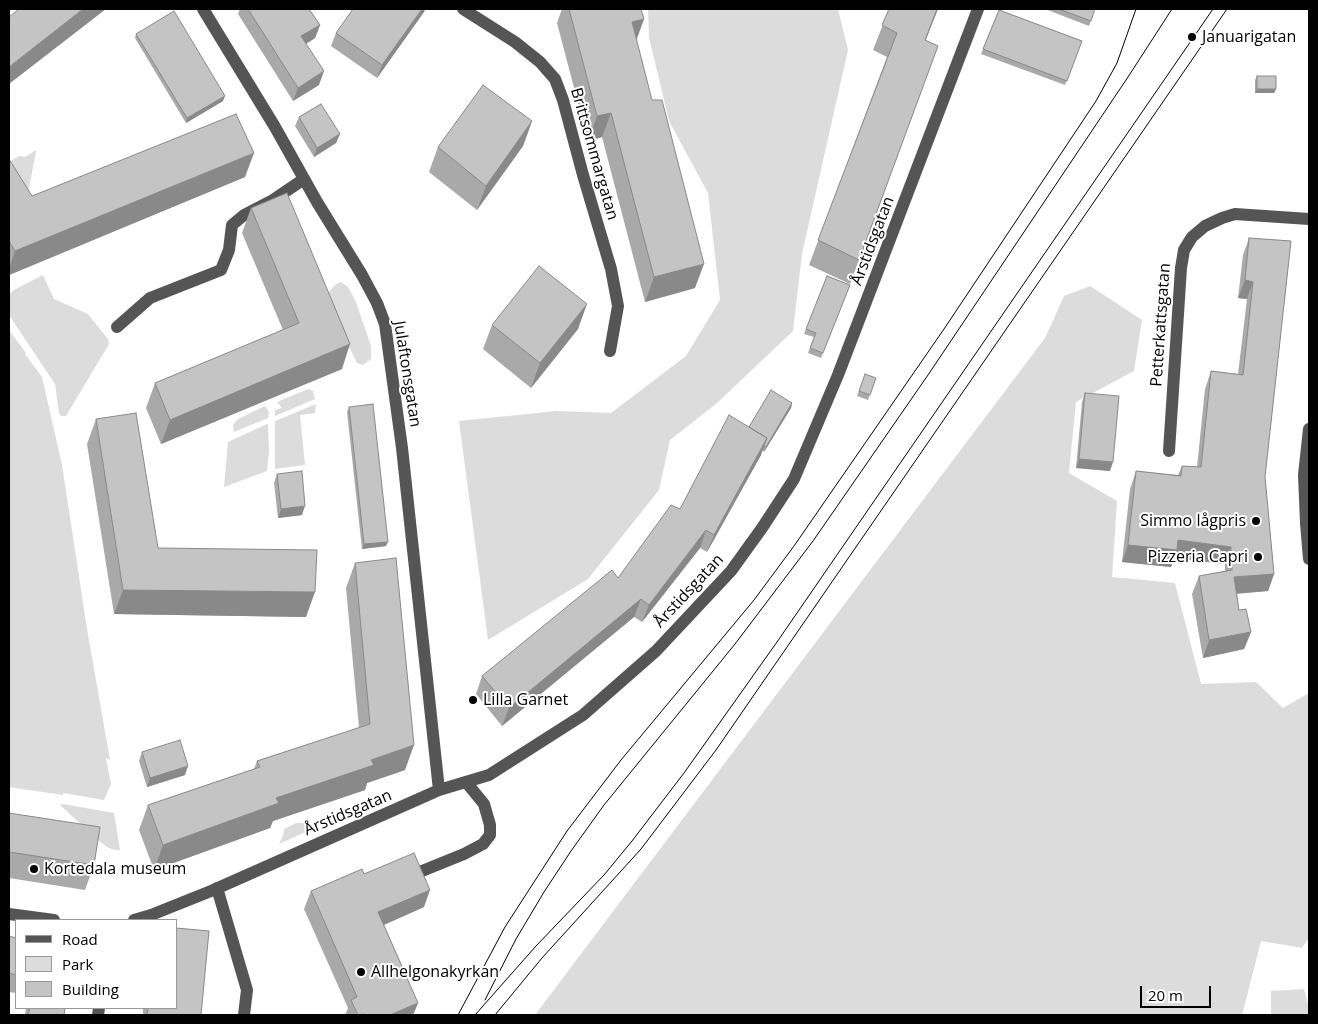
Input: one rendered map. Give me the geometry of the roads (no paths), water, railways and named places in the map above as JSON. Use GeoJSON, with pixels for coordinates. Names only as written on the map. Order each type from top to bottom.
{"type":"FeatureCollection","features":[{"type":"Feature","properties":{"kind":"street","name":"Julaftonsgatan"},"geometry":{"type":"LineString","coordinates":[[202,9],[271,120],[304,180],[362,275],[386,328],[439,790]]}},
{"type":"Feature","properties":{"kind":"street","name":"Brittsommargatan"},"geometry":{"type":"LineString","coordinates":[[463,9],[515,42],[540,62],[555,79],[563,100],[573,141],[612,269],[618,306],[610,351]]}},
{"type":"Feature","properties":{"kind":"street","name":"Årstidsgatan"},"geometry":{"type":"LineString","coordinates":[[137,919],[217,888],[439,790],[489,775],[583,716],[656,651],[731,571],[794,479],[838,375],[978,9]]}},
{"type":"Feature","properties":{"kind":"street"},"geometry":{"type":"LineString","coordinates":[[117,328],[150,298],[221,270],[229,250],[232,225],[244,215],[273,200],[304,180]]}},
{"type":"Feature","properties":{"kind":"street","name":"Petterkattsgatan"},"geometry":{"type":"LineString","coordinates":[[1169,451],[1181,268],[1184,250],[1192,237],[1205,226],[1235,214],[1309,219]]}},
{"type":"Feature","properties":{"kind":"street"},"geometry":{"type":"LineString","coordinates":[[1309,429],[1304,475],[1309,559]]}},
{"type":"Feature","properties":{"kind":"street"},"geometry":{"type":"LineString","coordinates":[[422,871],[483,844],[490,835],[490,825],[484,804],[466,782]]}},
{"type":"Feature","properties":{"kind":"street"},"geometry":{"type":"LineString","coordinates":[[217,888],[247,990],[244,1015]]}},
{"type":"Feature","properties":{"kind":"street"},"geometry":{"type":"LineString","coordinates":[[9,914],[46,919]]}},
{"type":"Feature","properties":{"kind":"tram line"},"geometry":{"type":"LineString","coordinates":[[458,1015],[505,927],[567,831],[621,760],[754,600],[794,546],[944,329],[1096,101],[1117,63],[1136,9]]}},
{"type":"Feature","properties":{"kind":"tram line"},"geometry":{"type":"LineString","coordinates":[[485,1000],[516,939],[571,851],[604,805],[735,644],[813,541],[928,375],[1172,9]]}},
{"type":"Feature","properties":{"kind":"tram line"},"geometry":{"type":"LineString","coordinates":[[475,1015],[536,946],[604,875],[684,773],[777,642],[1213,9]]}},
{"type":"Feature","properties":{"kind":"tram line"},"geometry":{"type":"LineString","coordinates":[[495,1015],[542,958],[641,849],[716,750],[1227,9]]}},
{"type":"Feature","properties":{"kind":"place","name":"Januarigatan"},"geometry":{"type":"Point","coordinates":[1192,37]}},
{"type":"Feature","properties":{"kind":"place","name":"Simmo lågpris"},"geometry":{"type":"Point","coordinates":[1256,521]}},
{"type":"Feature","properties":{"kind":"place","name":"Pizzeria Capri"},"geometry":{"type":"Point","coordinates":[1258,557]}},
{"type":"Feature","properties":{"kind":"place","name":"Lilla Garnet"},"geometry":{"type":"Point","coordinates":[473,700]}},
{"type":"Feature","properties":{"kind":"place","name":"Kortedala museum"},"geometry":{"type":"Point","coordinates":[34,869]}},
{"type":"Feature","properties":{"kind":"place","name":"Allhelgonakyrkan"},"geometry":{"type":"Point","coordinates":[361,972]}}]}
